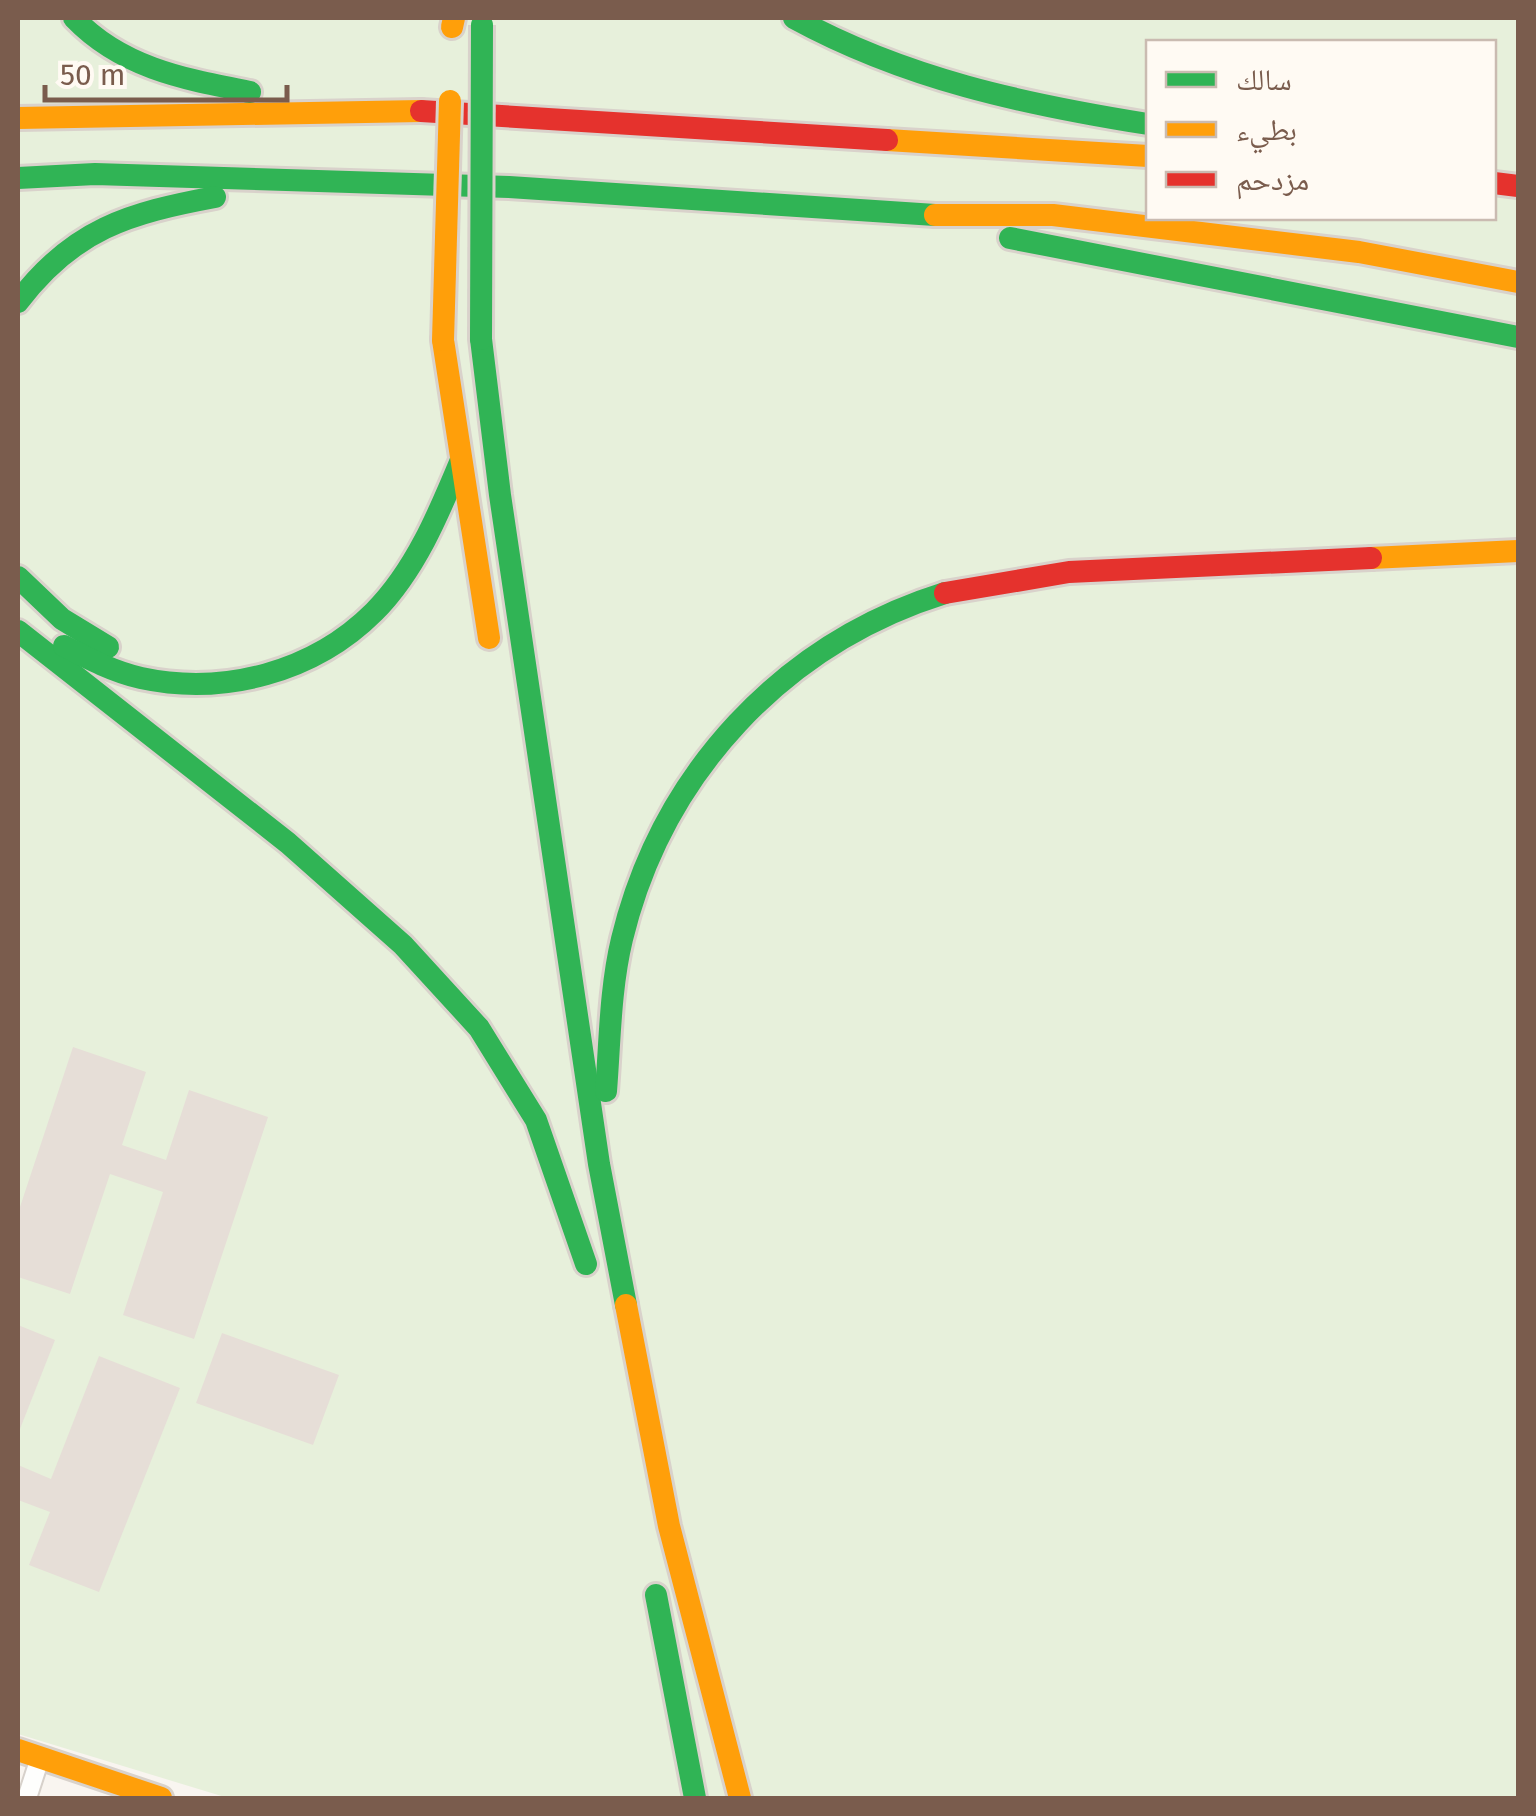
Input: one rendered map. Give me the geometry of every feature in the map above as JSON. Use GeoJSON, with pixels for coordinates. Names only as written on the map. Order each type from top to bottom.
{"type":"FeatureCollection","features":[{"type":"Feature","properties":{"kind":"main road"},"geometry":{"type":"LineString","coordinates":[[74,18],[128,59],[180,79],[342,110]]}},
{"type":"Feature","properties":{"kind":"main road"},"geometry":{"type":"LineString","coordinates":[[794,18],[886,63],[935,81],[1042,108],[1146,124]]}},
{"type":"Feature","properties":{"kind":"main road"},"geometry":{"type":"LineString","coordinates":[[18,610],[87,661],[160,683],[196,684],[236,682],[315,656],[374,612],[422,541],[460,462],[473,408],[481,339],[482,21]]}},
{"type":"Feature","properties":{"kind":"main road"},"geometry":{"type":"LineString","coordinates":[[434,424],[443,340],[450,86]]}},
{"type":"Feature","properties":{"kind":"main road"},"geometry":{"type":"LineString","coordinates":[[18,118],[342,110],[504,115],[1146,156]]}},
{"type":"Feature","properties":{"kind":"main road"},"geometry":{"type":"LineString","coordinates":[[18,178],[95,174],[510,187],[914,216],[1012,213],[1091,218],[1359,252],[1518,282]]}},
{"type":"Feature","properties":{"kind":"main road"},"geometry":{"type":"LineString","coordinates":[[18,302],[62,254],[98,229],[134,213],[222,196],[333,184]]}},
{"type":"Feature","properties":{"kind":"main road"},"geometry":{"type":"LineString","coordinates":[[914,216],[1518,336]]}},
{"type":"Feature","properties":{"kind":"main road"},"geometry":{"type":"LineString","coordinates":[[481,339],[599,1164],[669,1526],[740,1798]]}},
{"type":"Feature","properties":{"kind":"main road"},"geometry":{"type":"LineString","coordinates":[[443,340],[492,656]]}},
{"type":"Feature","properties":{"kind":"main road"},"geometry":{"type":"LineString","coordinates":[[18,577],[62,620],[101,644],[138,659],[190,664],[234,662],[275,652],[317,632],[361,594],[394,552],[402,534]]}},
{"type":"Feature","properties":{"kind":"main road"},"geometry":{"type":"LineString","coordinates":[[599,1164],[621,942],[640,876],[668,812],[706,754],[752,703],[805,659],[865,624],[929,598],[1014,580],[1068,572],[1518,551]]}},
{"type":"Feature","properties":{"kind":"main road"},"geometry":{"type":"LineString","coordinates":[[18,632],[288,843],[403,944],[480,1028],[536,1120],[588,1273],[572,1159]]}},
{"type":"Feature","properties":{"kind":"main road"},"geometry":{"type":"LineString","coordinates":[[651,1572],[694,1798]]}},
{"type":"Feature","properties":{"kind":"main road"},"geometry":{"type":"LineString","coordinates":[[676,1798],[687,1746]]}},
{"type":"Feature","properties":{"kind":"main road"},"geometry":{"type":"LineString","coordinates":[[28,1754],[161,1798]]}},
{"type":"Feature","properties":{"kind":"lane"},"geometry":{"type":"LineString","coordinates":[[27,1798],[28,1754]]}},
{"type":"Feature","properties":{"kind":"green space"},"geometry":{"type":"Polygon","coordinates":[[[18,18],[1518,18],[1518,1798],[228,1798],[18,1734],[18,18]]]}},
{"type":"Feature","properties":{"kind":"building"},"geometry":{"type":"Polygon","coordinates":[[[73,1047],[146,1072],[122,1145],[166,1160],[189,1090],[268,1117],[194,1339],[123,1315],[163,1192],[110,1174],[70,1294],[18,1277],[18,1213],[73,1047]]]}},
{"type":"Feature","properties":{"kind":"building"},"geometry":{"type":"Polygon","coordinates":[[[18,1325],[55,1340],[18,1434],[18,1325]]]}},
{"type":"Feature","properties":{"kind":"building"},"geometry":{"type":"Polygon","coordinates":[[[222,1333],[339,1375],[313,1445],[196,1403],[222,1333]]]}},
{"type":"Feature","properties":{"kind":"building"},"geometry":{"type":"Polygon","coordinates":[[[99,1356],[180,1388],[99,1592],[29,1565],[50,1512],[18,1500],[18,1465],[51,1479],[99,1356]]]}},
{"type":"Feature","properties":{"kind":"traffic: fast"},"geometry":{"type":"LineString","coordinates":[[74,18],[112,49],[133,60],[178,76],[250,92]]}},
{"type":"Feature","properties":{"kind":"traffic: fast"},"geometry":{"type":"LineString","coordinates":[[794,18],[922,73],[1011,98],[1146,124]]}},
{"type":"Feature","properties":{"kind":"traffic: fast"},"geometry":{"type":"LineString","coordinates":[[481,339],[482,25]]}},
{"type":"Feature","properties":{"kind":"traffic: fast"},"geometry":{"type":"LineString","coordinates":[[18,178],[95,174],[509,187],[935,215]]}},
{"type":"Feature","properties":{"kind":"traffic: fast"},"geometry":{"type":"LineString","coordinates":[[18,302],[60,257],[105,228],[156,210],[215,197]]}},
{"type":"Feature","properties":{"kind":"traffic: fast"},"geometry":{"type":"LineString","coordinates":[[1010,238],[1518,337]]}},
{"type":"Feature","properties":{"kind":"traffic: fast"},"geometry":{"type":"LineString","coordinates":[[481,339],[500,495],[599,1164],[626,1305]]}},
{"type":"Feature","properties":{"kind":"traffic: fast"},"geometry":{"type":"LineString","coordinates":[[64,646],[121,672],[172,683],[235,681],[296,664],[350,633],[389,596],[425,540],[461,460]]}},
{"type":"Feature","properties":{"kind":"traffic: fast"},"geometry":{"type":"LineString","coordinates":[[18,577],[62,619],[108,647]]}},
{"type":"Feature","properties":{"kind":"traffic: fast"},"geometry":{"type":"LineString","coordinates":[[606,1091],[622,939],[641,879],[666,823],[699,770],[737,723],[782,681],[831,645],[886,616],[945,593]]}},
{"type":"Feature","properties":{"kind":"traffic: fast"},"geometry":{"type":"LineString","coordinates":[[18,631],[288,843],[403,945],[479,1028],[536,1120],[586,1264]]}},
{"type":"Feature","properties":{"kind":"traffic: fast"},"geometry":{"type":"LineString","coordinates":[[656,1595],[695,1798]]}},
{"type":"Feature","properties":{"kind":"traffic: slow"},"geometry":{"type":"LineString","coordinates":[[452,27],[454,18]]}},
{"type":"Feature","properties":{"kind":"traffic: slow"},"geometry":{"type":"LineString","coordinates":[[443,340],[450,101]]}},
{"type":"Feature","properties":{"kind":"traffic: slow"},"geometry":{"type":"LineString","coordinates":[[18,118],[421,111]]}},
{"type":"Feature","properties":{"kind":"traffic: slow"},"geometry":{"type":"LineString","coordinates":[[887,140],[1146,156]]}},
{"type":"Feature","properties":{"kind":"traffic: slow"},"geometry":{"type":"LineString","coordinates":[[935,215],[1053,215],[1359,252],[1518,282]]}},
{"type":"Feature","properties":{"kind":"traffic: slow"},"geometry":{"type":"LineString","coordinates":[[443,340],[489,638]]}},
{"type":"Feature","properties":{"kind":"traffic: slow"},"geometry":{"type":"LineString","coordinates":[[1371,558],[1518,551]]}},
{"type":"Feature","properties":{"kind":"traffic: slow"},"geometry":{"type":"LineString","coordinates":[[626,1305],[669,1526],[740,1798]]}},
{"type":"Feature","properties":{"kind":"traffic: slow"},"geometry":{"type":"LineString","coordinates":[[18,1750],[161,1798]]}},
{"type":"Feature","properties":{"kind":"traffic: jam"},"geometry":{"type":"LineString","coordinates":[[421,111],[887,140]]}},
{"type":"Feature","properties":{"kind":"traffic: jam"},"geometry":{"type":"LineString","coordinates":[[1496,183],[1518,186]]}},
{"type":"Feature","properties":{"kind":"traffic: jam"},"geometry":{"type":"LineString","coordinates":[[945,593],[1069,572],[1371,558]]}}]}
